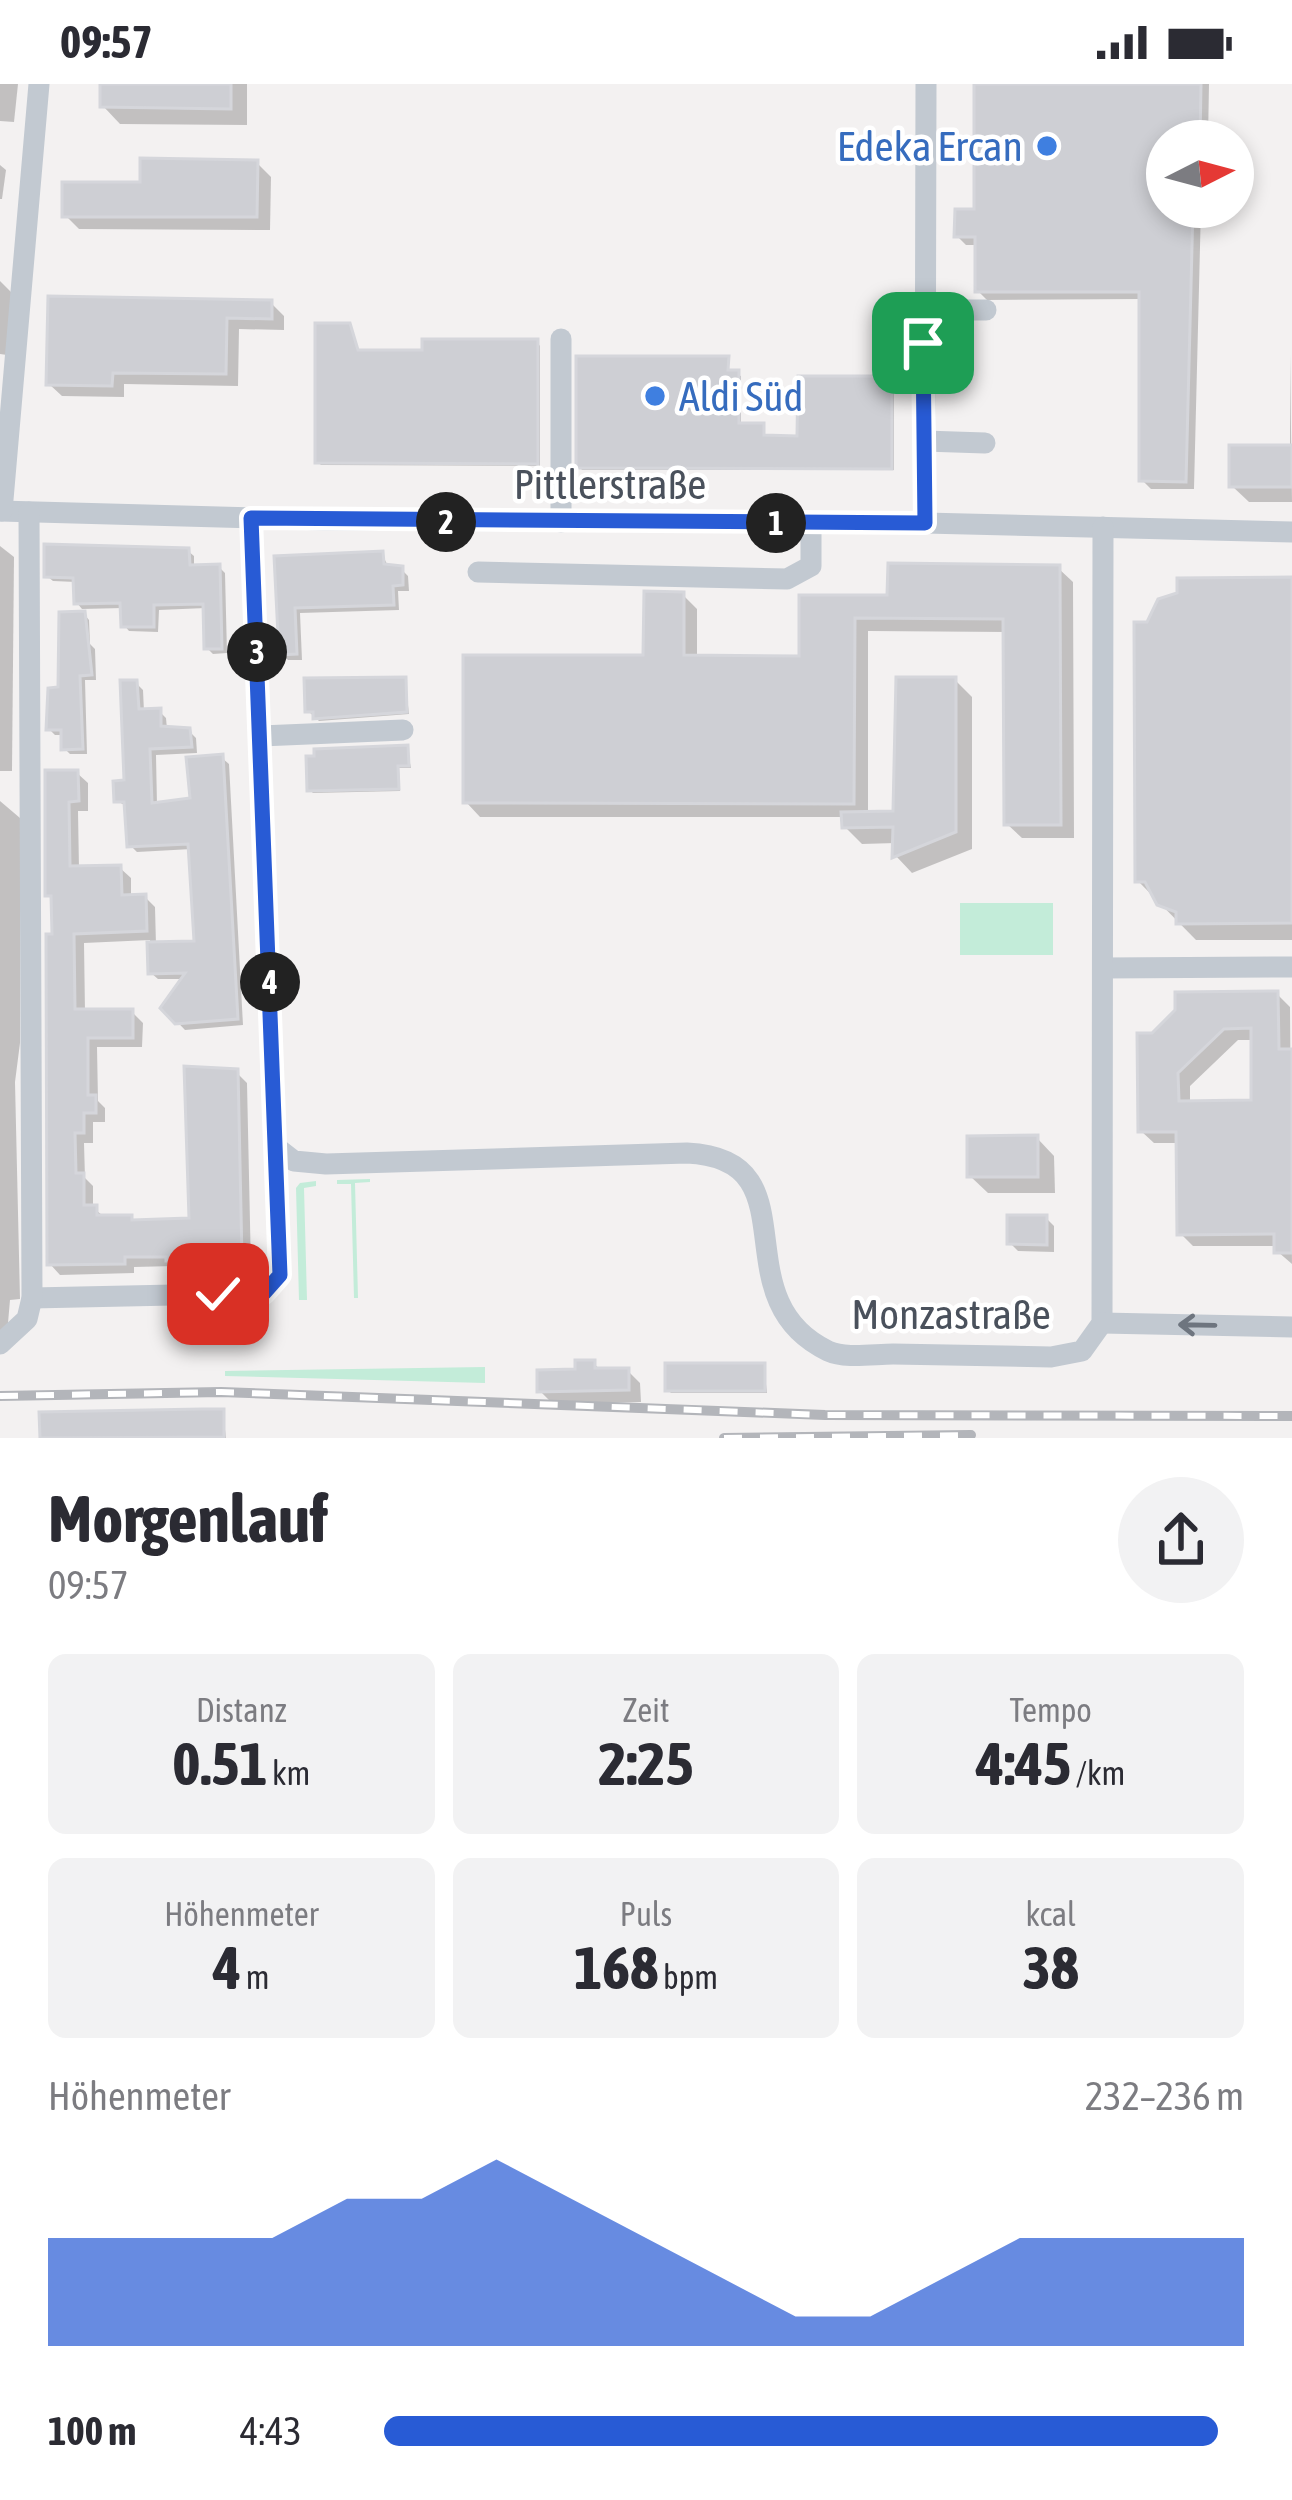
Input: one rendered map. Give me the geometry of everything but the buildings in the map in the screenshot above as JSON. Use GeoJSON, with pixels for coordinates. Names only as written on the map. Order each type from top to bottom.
{"type":"FeatureCollection","features":[{"type":"Feature","properties":{"kind":"street"},"geometry":{"type":"LineString","coordinates":[[1,511],[39,84]]}},
{"type":"Feature","properties":{"kind":"street"},"geometry":{"type":"LineString","coordinates":[[925,523],[926,84]]}},
{"type":"Feature","properties":{"kind":"street"},"geometry":{"type":"LineString","coordinates":[[923,310],[986,310]]}},
{"type":"Feature","properties":{"kind":"street"},"geometry":{"type":"LineString","coordinates":[[561,339],[561,522]]}},
{"type":"Feature","properties":{"kind":"street"},"geometry":{"type":"LineString","coordinates":[[924,441],[985,443]]}},
{"type":"Feature","properties":{"kind":"street","name":"Pittlerstraße"},"geometry":{"type":"LineString","coordinates":[[1,511],[1292,532]]}},
{"type":"Feature","properties":{"kind":"street"},"geometry":{"type":"LineString","coordinates":[[0,1344],[26,1319],[32,1298],[29,512]]}},
{"type":"Feature","properties":{"kind":"street"},"geometry":{"type":"LineString","coordinates":[[32,1298],[241,1294],[271,1290],[280,1275],[251,518]]}},
{"type":"Feature","properties":{"kind":"street"},"geometry":{"type":"LineString","coordinates":[[478,572],[787,579],[811,566],[811,523]]}},
{"type":"Feature","properties":{"kind":"street","name":"Monzastraße"},"geometry":{"type":"LineString","coordinates":[[276,1147],[294,1161],[326,1164],[687,1153],[723,1158],[752,1184],[762,1210],[768,1279],[776,1300],[799,1330],[833,1354],[1051,1357],[1082,1351],[1102,1323],[1103,527]]}},
{"type":"Feature","properties":{"kind":"street"},"geometry":{"type":"LineString","coordinates":[[261,736],[403,730]]}},
{"type":"Feature","properties":{"kind":"street"},"geometry":{"type":"LineString","coordinates":[[1103,968],[1292,967]]}},
{"type":"Feature","properties":{"kind":"street"},"geometry":{"type":"LineString","coordinates":[[1102,1323],[1292,1327]]}},
{"type":"Feature","properties":{"kind":"green space"},"geometry":{"type":"Polygon","coordinates":[[[960,903],[1053,903],[1053,955],[960,955],[960,903]]]}},
{"type":"Feature","properties":{"kind":"green space"},"geometry":{"type":"Polygon","coordinates":[[[370,1179],[355,1183],[358,1298],[354,1298],[351,1184],[337,1184],[337,1180],[370,1179]]]}},
{"type":"Feature","properties":{"kind":"green space"},"geometry":{"type":"Polygon","coordinates":[[[316,1181],[316,1186],[304,1188],[307,1300],[299,1300],[296,1188],[316,1181]]]}},
{"type":"Feature","properties":{"kind":"green space"},"geometry":{"type":"Polygon","coordinates":[[[485,1367],[485,1383],[225,1376],[225,1371],[485,1367]]]}},
{"type":"Feature","properties":{"kind":"railway"},"geometry":{"type":"LineString","coordinates":[[0,1396],[221,1392],[825,1415],[1292,1416]]}},
{"type":"Feature","properties":{"kind":"railway"},"geometry":{"type":"LineString","coordinates":[[724,1438],[971,1435]]}},
{"type":"Feature","properties":{"kind":"place","name":"Edeka Ercan"},"geometry":{"type":"Point","coordinates":[1047,146]}},
{"type":"Feature","properties":{"kind":"place","name":"Aldi Süd"},"geometry":{"type":"Point","coordinates":[655,396]}},
{"type":"Feature","properties":{"kind":"route"},"geometry":{"type":"LineString","coordinates":[[218,1294],[264,1293],[280,1275],[251,518],[925,523],[923,343]]}}]}
